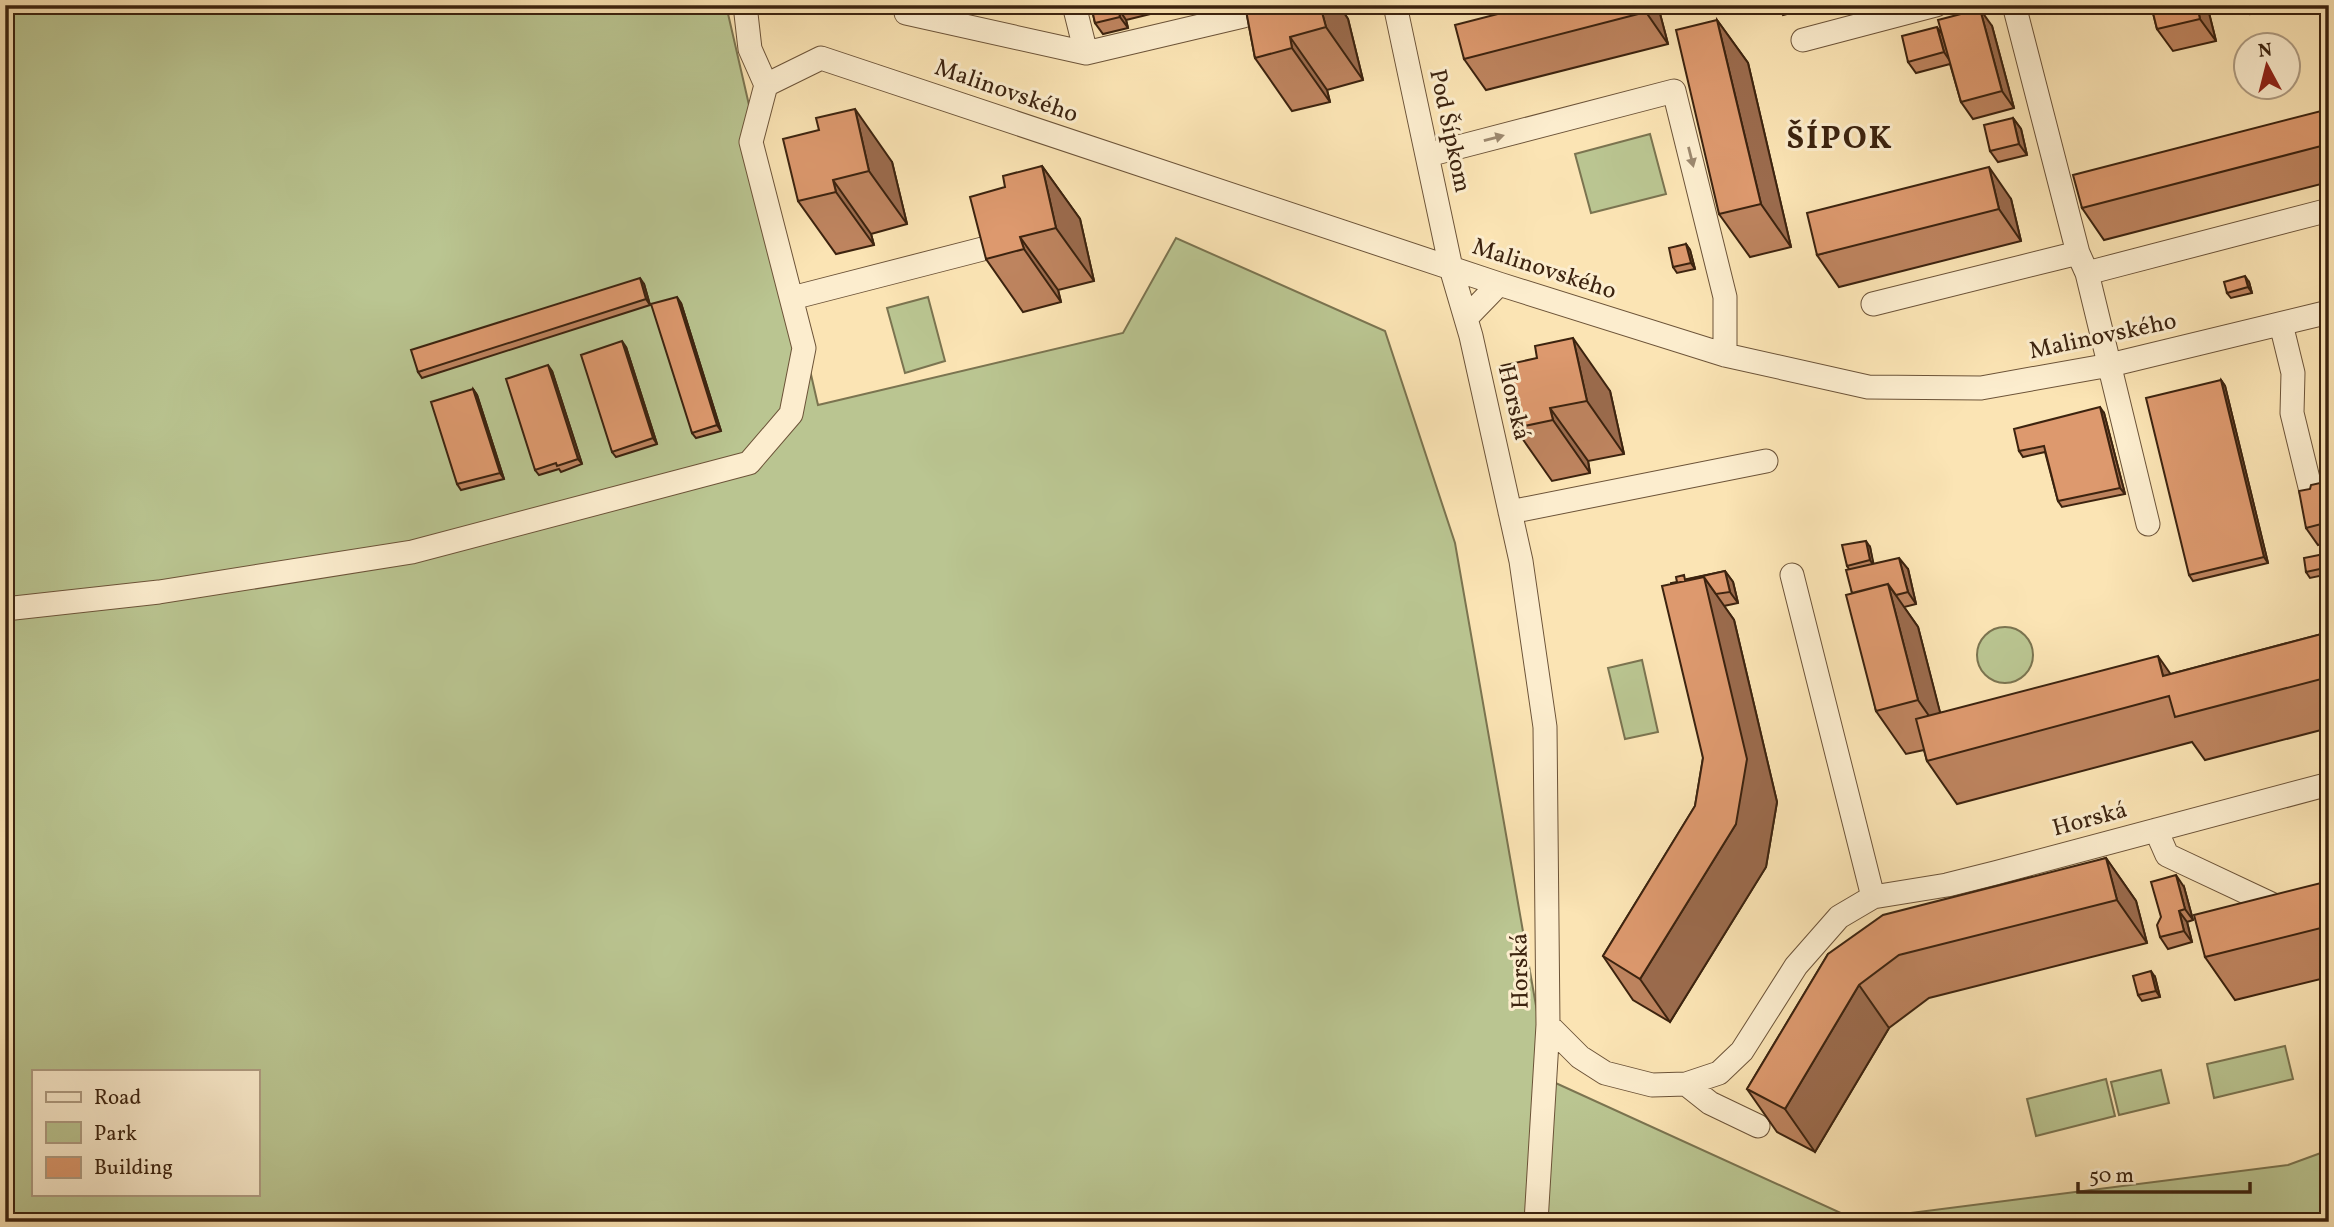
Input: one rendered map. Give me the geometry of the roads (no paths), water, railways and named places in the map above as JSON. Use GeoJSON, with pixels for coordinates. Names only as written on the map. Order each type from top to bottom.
{"type":"FeatureCollection","features":[{"type":"Feature","properties":{"kind":"street"},"geometry":{"type":"LineString","coordinates":[[5,608],[159,592],[412,552],[749,463],[792,414],[804,348],[751,142],[766,85],[750,49],[745,5]]}},
{"type":"Feature","properties":{"kind":"street"},"geometry":{"type":"LineString","coordinates":[[905,5],[906,13],[1086,53],[1243,16],[1240,5]]}},
{"type":"Feature","properties":{"kind":"street"},"geometry":{"type":"LineString","coordinates":[[1074,5],[1086,53]]}},
{"type":"Feature","properties":{"kind":"street","name":"Pod Šípkom"},"geometry":{"type":"LineString","coordinates":[[1395,5],[1451,268]]}},
{"type":"Feature","properties":{"kind":"street"},"geometry":{"type":"LineString","coordinates":[[1803,40],[1936,5]]}},
{"type":"Feature","properties":{"kind":"street"},"geometry":{"type":"LineString","coordinates":[[2014,5],[2110,365],[2148,524]]}},
{"type":"Feature","properties":{"kind":"street","name":"Malinovského"},"geometry":{"type":"LineString","coordinates":[[766,85],[821,58],[1499,284],[1726,355],[1868,387],[1981,388],[2110,365],[2329,312]]}},
{"type":"Feature","properties":{"kind":"street"},"geometry":{"type":"LineString","coordinates":[[1428,155],[1674,91],[1726,297],[1726,355]]}},
{"type":"Feature","properties":{"kind":"street"},"geometry":{"type":"LineString","coordinates":[[1873,304],[2329,210]]}},
{"type":"Feature","properties":{"kind":"street"},"geometry":{"type":"LineString","coordinates":[[792,298],[1002,244]]}},
{"type":"Feature","properties":{"kind":"street","name":"Horská"},"geometry":{"type":"LineString","coordinates":[[1451,268],[1466,318],[1521,561],[1545,727],[1548,1025],[1580,1057],[1605,1073],[1652,1086],[1686,1084],[1719,1073],[1742,1051],[1796,965],[1839,917],[1873,897],[1947,885],[2329,784]]}},
{"type":"Feature","properties":{"kind":"street"},"geometry":{"type":"LineString","coordinates":[[1466,318],[1499,284]]}},
{"type":"Feature","properties":{"kind":"street"},"geometry":{"type":"LineString","coordinates":[[2281,324],[2293,373],[2292,413],[2311,491]]}},
{"type":"Feature","properties":{"kind":"street"},"geometry":{"type":"LineString","coordinates":[[1510,512],[1766,461]]}},
{"type":"Feature","properties":{"kind":"street"},"geometry":{"type":"LineString","coordinates":[[1792,575],[1873,897]]}},
{"type":"Feature","properties":{"kind":"street"},"geometry":{"type":"LineString","coordinates":[[2156,830],[2167,855],[2299,917],[2329,909]]}},
{"type":"Feature","properties":{"kind":"street"},"geometry":{"type":"LineString","coordinates":[[1536,1222],[1548,1025]]}},
{"type":"Feature","properties":{"kind":"street"},"geometry":{"type":"LineString","coordinates":[[1686,1084],[1710,1103],[1758,1126]]}},
{"type":"Feature","properties":{"kind":"district","name":"ŠÍPOK"},"geometry":{"type":"Point","coordinates":[1840,140]}}]}
